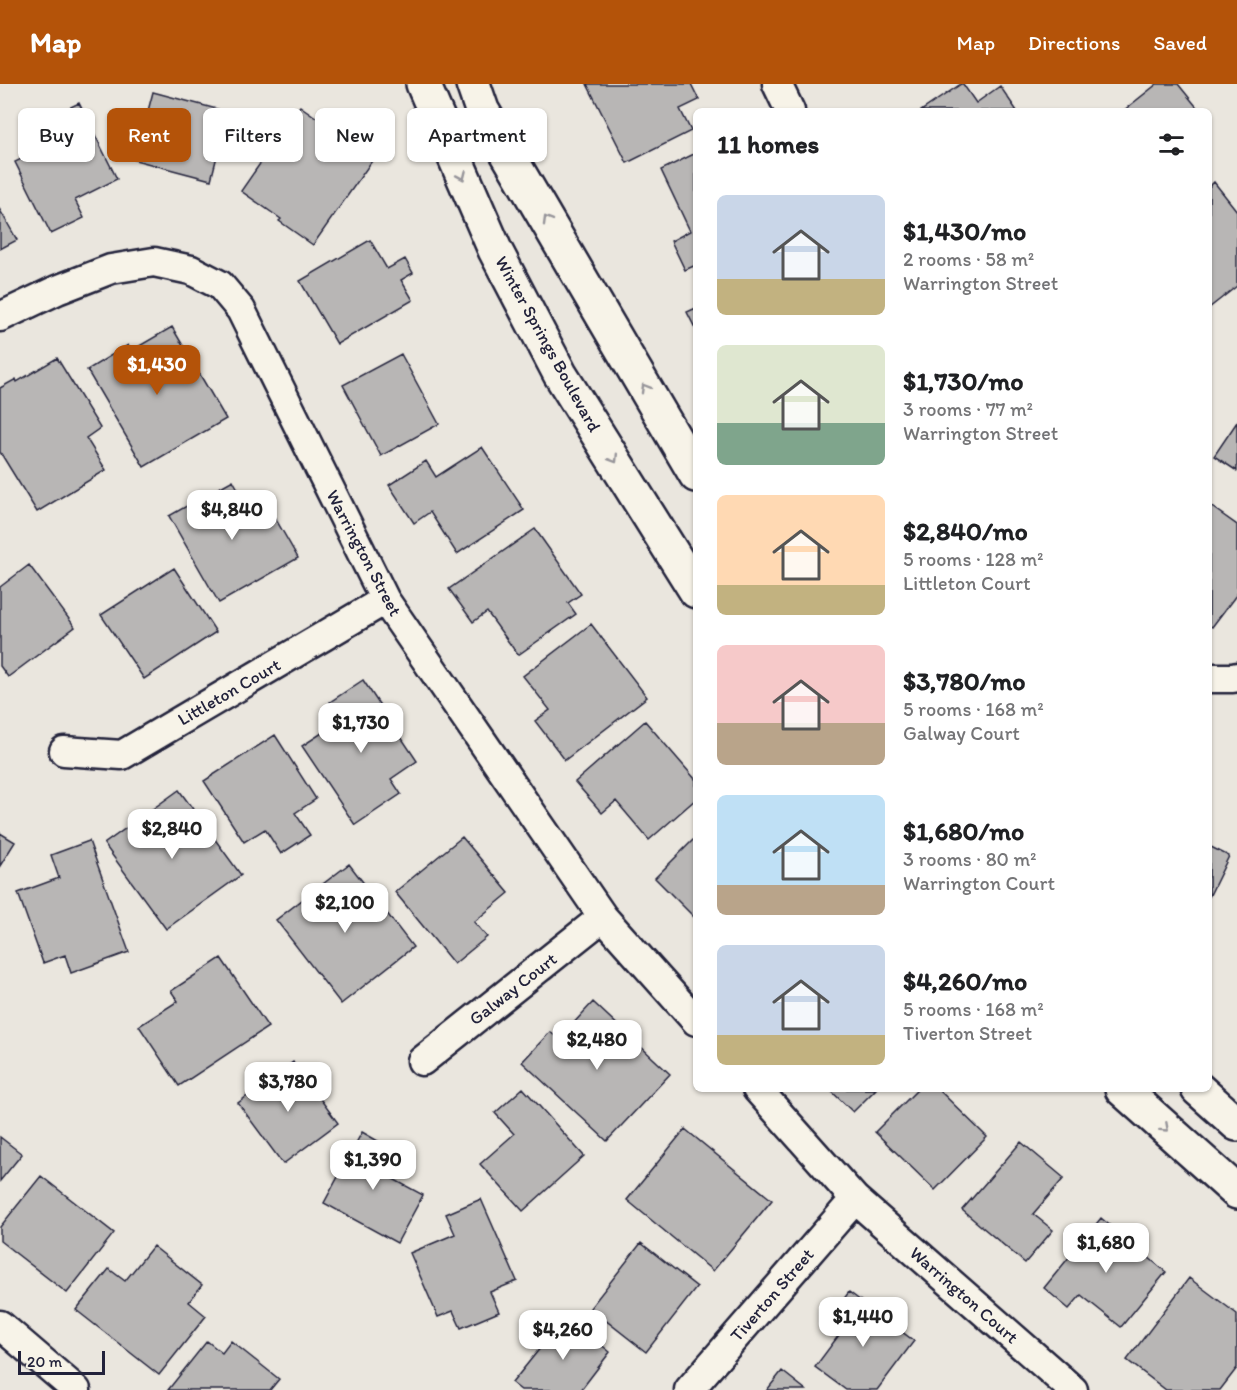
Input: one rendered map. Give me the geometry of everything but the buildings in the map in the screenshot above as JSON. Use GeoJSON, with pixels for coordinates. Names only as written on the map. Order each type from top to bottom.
{"type":"FeatureCollection","features":[{"type":"Feature","properties":{"kind":"street","name":"Winter Springs Boulevard"},"geometry":{"type":"LineString","coordinates":[[423,84],[495,250],[560,374],[693,586]]}},
{"type":"Feature","properties":{"kind":"street"},"geometry":{"type":"LineString","coordinates":[[473,84],[482,110],[693,470]]}},
{"type":"Feature","properties":{"kind":"street"},"geometry":{"type":"LineString","coordinates":[[777,84],[789,108]]}},
{"type":"Feature","properties":{"kind":"street","name":"Warrington Street"},"geometry":{"type":"LineString","coordinates":[[0,317],[57,290],[111,269],[154,262],[191,270],[220,285],[241,310],[386,600],[603,917],[693,1018]]}},
{"type":"Feature","properties":{"kind":"street","name":"Littleton Court"},"geometry":{"type":"LineString","coordinates":[[64,751],[122,755],[386,600]]}},
{"type":"Feature","properties":{"kind":"street"},"geometry":{"type":"LineString","coordinates":[[1212,678],[1237,677]]}},
{"type":"Feature","properties":{"kind":"street","name":"Galway Court"},"geometry":{"type":"LineString","coordinates":[[422,1060],[603,917]]}},
{"type":"Feature","properties":{"kind":"street"},"geometry":{"type":"LineString","coordinates":[[760,1092],[855,1199]]}},
{"type":"Feature","properties":{"kind":"street"},"geometry":{"type":"LineString","coordinates":[[1125,1092],[1237,1192]]}},
{"type":"Feature","properties":{"kind":"street"},"geometry":{"type":"LineString","coordinates":[[1201,1092],[1237,1124]]}},
{"type":"Feature","properties":{"kind":"street","name":"Tiverton Street"},"geometry":{"type":"LineString","coordinates":[[689,1390],[855,1199]]}},
{"type":"Feature","properties":{"kind":"street","name":"Warrington Court"},"geometry":{"type":"LineString","coordinates":[[855,1199],[1073,1390]]}},
{"type":"Feature","properties":{"kind":"street"},"geometry":{"type":"LineString","coordinates":[[0,1325],[76,1390]]}}]}
